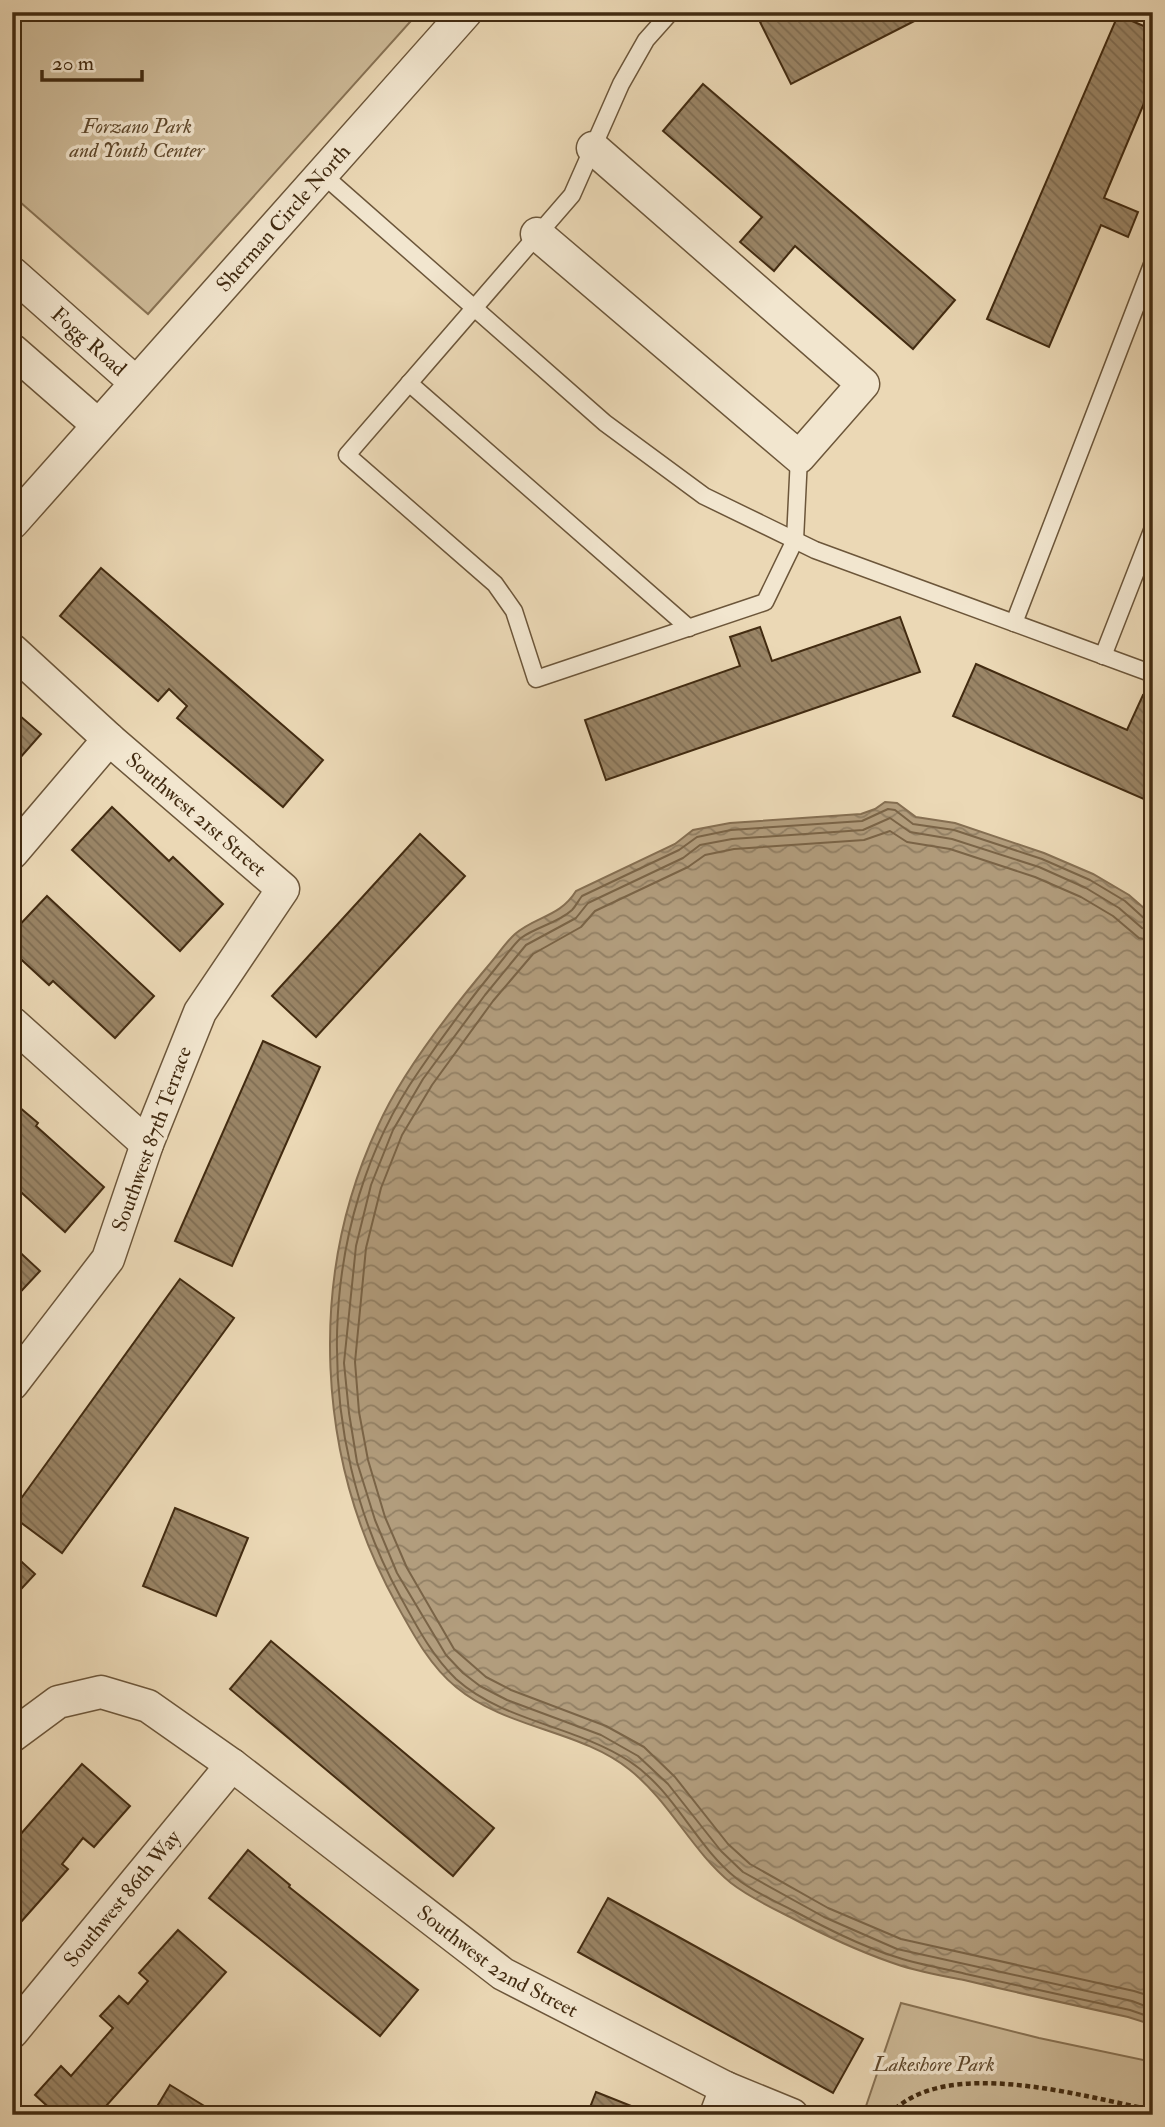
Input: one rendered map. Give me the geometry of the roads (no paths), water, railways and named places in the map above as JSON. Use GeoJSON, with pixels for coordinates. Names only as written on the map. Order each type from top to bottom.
{"type":"FeatureCollection","features":[{"type":"Feature","properties":{"kind":"street","name":"Sherman Circle North"},"geometry":{"type":"LineString","coordinates":[[12,523],[466,12]]}},
{"type":"Feature","properties":{"kind":"street"},"geometry":{"type":"LineString","coordinates":[[537,234],[799,457],[863,384],[593,148]]}},
{"type":"Feature","properties":{"kind":"street","name":"Fogg Road"},"geometry":{"type":"LineString","coordinates":[[12,273],[135,382]]}},
{"type":"Feature","properties":{"kind":"street"},"geometry":{"type":"LineString","coordinates":[[12,350],[98,425]]}},
{"type":"Feature","properties":{"kind":"street","name":"Southwest 21st Street"},"geometry":{"type":"LineString","coordinates":[[12,650],[109,739],[283,889]]}},
{"type":"Feature","properties":{"kind":"street"},"geometry":{"type":"LineString","coordinates":[[12,853],[109,739]]}},
{"type":"Feature","properties":{"kind":"street","name":"Southwest 87th Terrace"},"geometry":{"type":"LineString","coordinates":[[12,1384],[108,1259],[148,1144],[200,1012],[283,889]]}},
{"type":"Feature","properties":{"kind":"street"},"geometry":{"type":"LineString","coordinates":[[12,1023],[148,1144]]}},
{"type":"Feature","properties":{"kind":"street","name":"Southwest 22nd Street"},"geometry":{"type":"LineString","coordinates":[[12,1735],[58,1702],[101,1692],[148,1706],[232,1765],[503,1974],[721,2101],[792,2115]]}},
{"type":"Feature","properties":{"kind":"street","name":"Southwest 86th Way"},"geometry":{"type":"LineString","coordinates":[[12,2032],[232,1765]]}},
{"type":"Feature","properties":{"kind":"lane"},"geometry":{"type":"LineString","coordinates":[[671,12],[646,40],[621,84],[572,195],[346,455],[495,584],[514,611],[536,679],[765,602],[794,540],[799,457]]}},
{"type":"Feature","properties":{"kind":"lane"},"geometry":{"type":"LineString","coordinates":[[322,174],[605,423],[704,496],[815,550],[1153,674]]}},
{"type":"Feature","properties":{"kind":"lane"},"geometry":{"type":"LineString","coordinates":[[1014,623],[1153,262]]}},
{"type":"Feature","properties":{"kind":"lane"},"geometry":{"type":"LineString","coordinates":[[409,383],[689,628]]}},
{"type":"Feature","properties":{"kind":"lane"},"geometry":{"type":"LineString","coordinates":[[1103,656],[1153,528]]}},
{"type":"Feature","properties":{"kind":"water"},"geometry":{"type":"Polygon","coordinates":[[[885,802],[897,803],[916,817],[955,823],[1044,853],[1093,874],[1129,895],[1153,916],[1153,2025],[899,1965],[827,1936],[745,1893],[717,1870],[657,1797],[630,1770],[589,1746],[497,1712],[476,1701],[447,1679],[423,1649],[397,1605],[370,1549],[350,1490],[337,1430],[330,1368],[331,1306],[340,1245],[355,1184],[378,1126],[413,1064],[458,1002],[508,941],[523,928],[563,906],[576,891],[675,844],[693,830],[730,823],[861,814],[885,802]]]}},
{"type":"Feature","properties":{"kind":"park label","name":"Forzano Park and Youth Center"},"geometry":{"type":"Point","coordinates":[137,138]}},
{"type":"Feature","properties":{"kind":"park label","name":"Lakeshore Park"},"geometry":{"type":"Point","coordinates":[934,2064]}}]}
